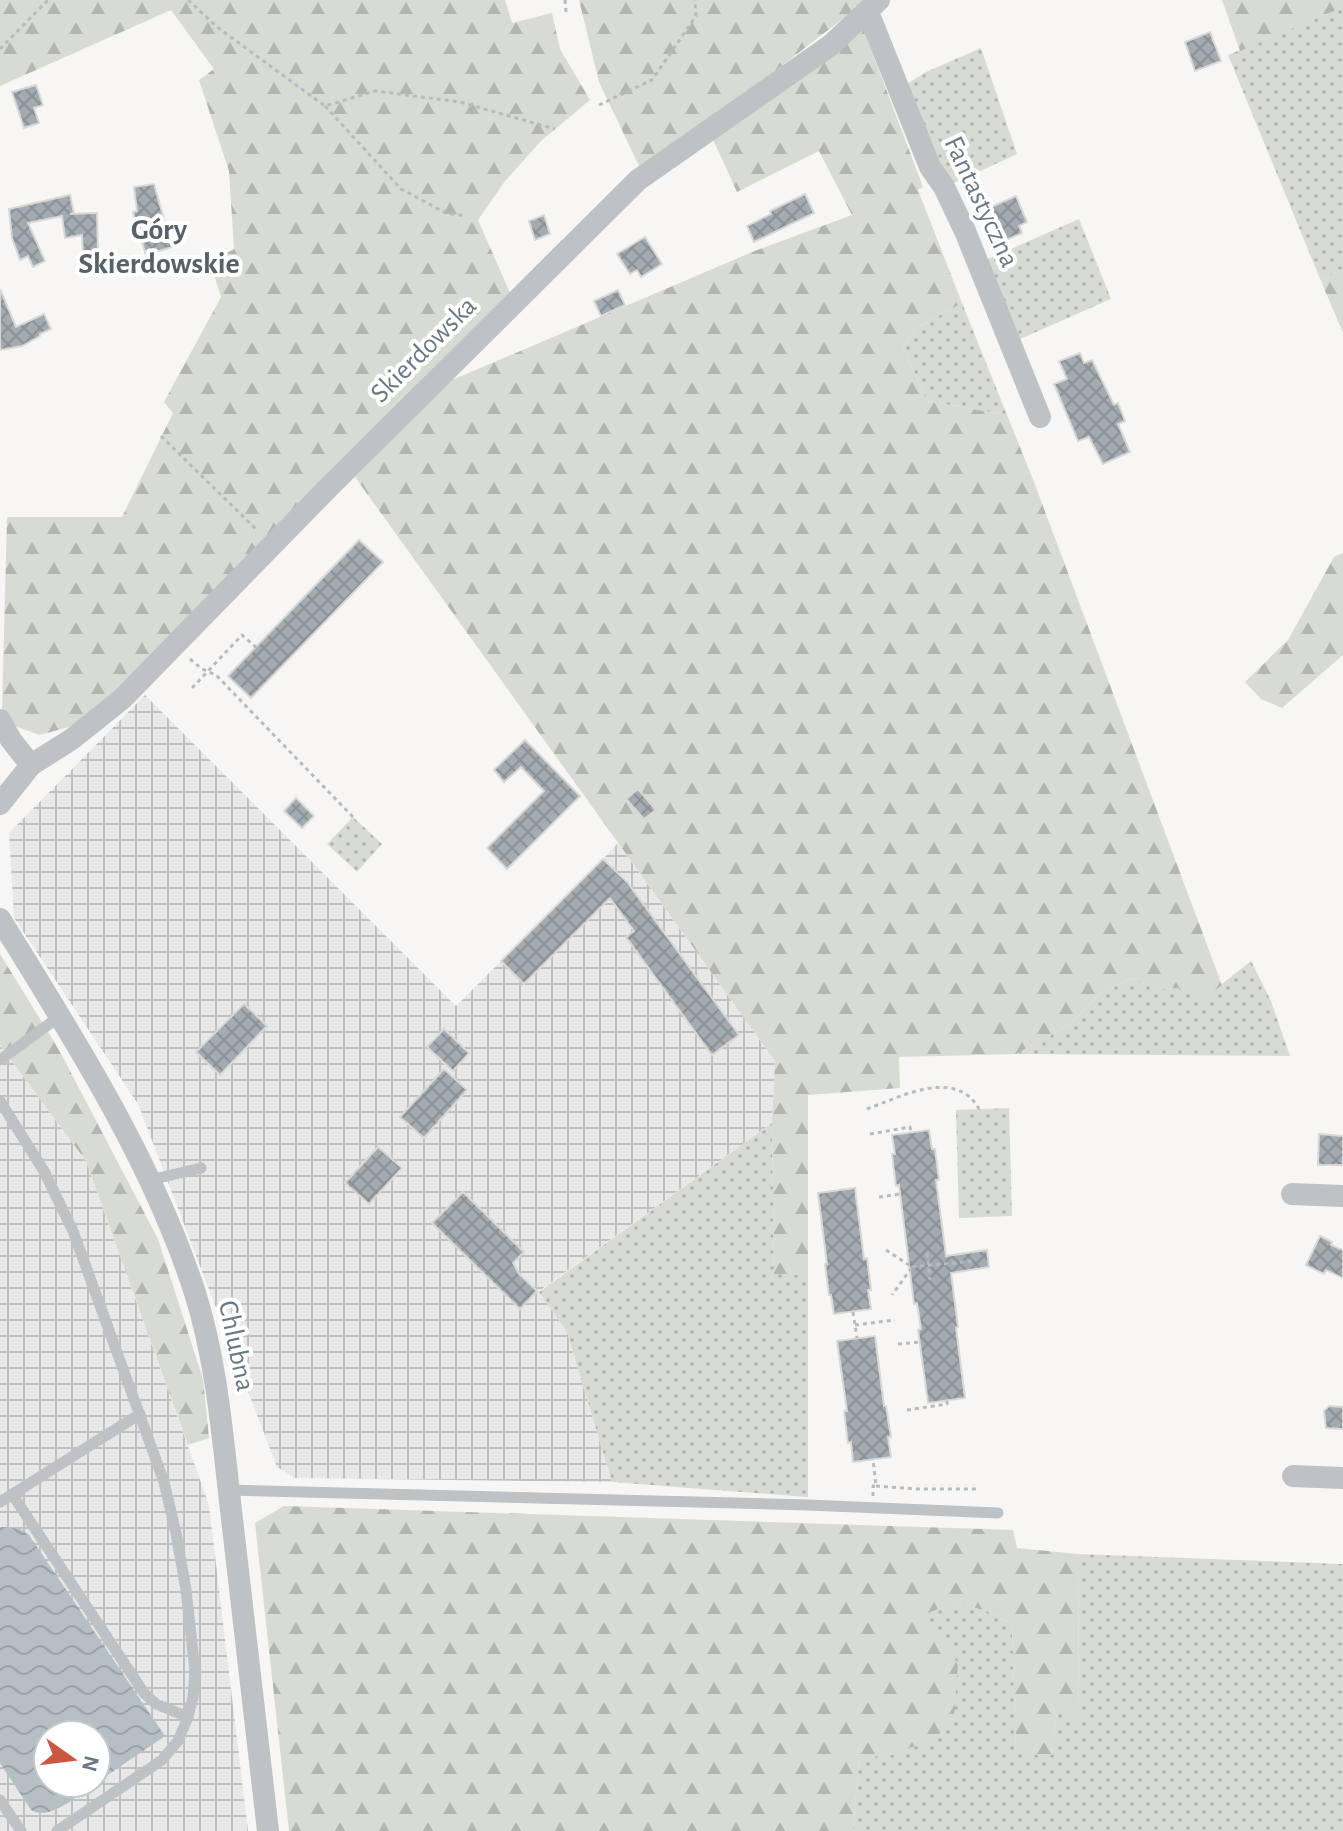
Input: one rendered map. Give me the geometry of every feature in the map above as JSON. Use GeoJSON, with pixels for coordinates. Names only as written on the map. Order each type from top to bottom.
{"type":"FeatureCollection","features":[{"type":"Feature","properties":{"kind":"street","name":"Fantastyczna"},"geometry":{"type":"LineString","coordinates":[[874,6],[930,167],[944,187],[965,231],[1040,417]]}},
{"type":"Feature","properties":{"kind":"street","name":"Skierdowska"},"geometry":{"type":"LineString","coordinates":[[31,765],[72,739],[122,699],[638,180],[831,45],[874,6]]}},
{"type":"Feature","properties":{"kind":"street"},"geometry":{"type":"LineString","coordinates":[[0,720],[31,765],[0,804]]}},
{"type":"Feature","properties":{"kind":"street","name":"Chlubna"},"geometry":{"type":"LineString","coordinates":[[0,919],[60,1016],[135,1150],[162,1203],[196,1296],[216,1385],[268,1831]]}},
{"type":"Feature","properties":{"kind":"street"},"geometry":{"type":"LineString","coordinates":[[1292,1194],[1343,1196]]}},
{"type":"Feature","properties":{"kind":"street"},"geometry":{"type":"LineString","coordinates":[[1293,1476],[1343,1478]]}},
{"type":"Feature","properties":{"kind":"lane"},"geometry":{"type":"LineString","coordinates":[[0,1060],[60,1016]]}},
{"type":"Feature","properties":{"kind":"lane"},"geometry":{"type":"LineString","coordinates":[[0,1101],[44,1171],[73,1231],[164,1482],[186,1590],[195,1671],[188,1717],[178,1741],[162,1760],[57,1831]]}},
{"type":"Feature","properties":{"kind":"lane"},"geometry":{"type":"LineString","coordinates":[[150,1180],[201,1168]]}},
{"type":"Feature","properties":{"kind":"lane"},"geometry":{"type":"LineString","coordinates":[[0,1502],[140,1414]]}},
{"type":"Feature","properties":{"kind":"lane"},"geometry":{"type":"LineString","coordinates":[[229,1490],[998,1513]]}},
{"type":"Feature","properties":{"kind":"lane"},"geometry":{"type":"LineString","coordinates":[[12,1494],[144,1693],[156,1704],[188,1717]]}},
{"type":"Feature","properties":{"kind":"lane"},"geometry":{"type":"LineString","coordinates":[[0,1800],[21,1831]]}},
{"type":"Feature","properties":{"kind":"path"},"geometry":{"type":"LineString","coordinates":[[0,49],[48,0]]}},
{"type":"Feature","properties":{"kind":"path"},"geometry":{"type":"LineString","coordinates":[[188,0],[217,27],[325,106],[401,189],[446,213],[466,216]]}},
{"type":"Feature","properties":{"kind":"path"},"geometry":{"type":"LineString","coordinates":[[565,0],[566,12]]}},
{"type":"Feature","properties":{"kind":"path"},"geometry":{"type":"LineString","coordinates":[[599,105],[652,80],[696,16],[695,0]]}},
{"type":"Feature","properties":{"kind":"path"},"geometry":{"type":"LineString","coordinates":[[325,106],[375,91],[460,102],[555,129]]}},
{"type":"Feature","properties":{"kind":"path"},"geometry":{"type":"LineString","coordinates":[[161,436],[272,545]]}},
{"type":"Feature","properties":{"kind":"path"},"geometry":{"type":"LineString","coordinates":[[192,688],[242,635],[258,649]]}},
{"type":"Feature","properties":{"kind":"path"},"geometry":{"type":"LineString","coordinates":[[174,644],[202,669],[216,675],[353,817]]}},
{"type":"Feature","properties":{"kind":"path"},"geometry":{"type":"LineString","coordinates":[[867,1109],[924,1088],[954,1089],[973,1099],[979,1109]]}},
{"type":"Feature","properties":{"kind":"path"},"geometry":{"type":"LineString","coordinates":[[870,1134],[910,1127],[911,1132]]}},
{"type":"Feature","properties":{"kind":"path"},"geometry":{"type":"LineString","coordinates":[[879,1197],[900,1194]]}},
{"type":"Feature","properties":{"kind":"path"},"geometry":{"type":"LineString","coordinates":[[886,1250],[912,1267],[974,1261]]}},
{"type":"Feature","properties":{"kind":"path"},"geometry":{"type":"LineString","coordinates":[[927,1253],[930,1280]]}},
{"type":"Feature","properties":{"kind":"path"},"geometry":{"type":"LineString","coordinates":[[892,1295],[912,1267]]}},
{"type":"Feature","properties":{"kind":"path"},"geometry":{"type":"LineString","coordinates":[[853,1312],[857,1338]]}},
{"type":"Feature","properties":{"kind":"path"},"geometry":{"type":"LineString","coordinates":[[855,1325],[895,1320]]}},
{"type":"Feature","properties":{"kind":"path"},"geometry":{"type":"LineString","coordinates":[[898,1344],[920,1342]]}},
{"type":"Feature","properties":{"kind":"path"},"geometry":{"type":"LineString","coordinates":[[907,1410],[947,1404],[947,1401]]}},
{"type":"Feature","properties":{"kind":"path"},"geometry":{"type":"LineString","coordinates":[[873,1459],[876,1486]]}},
{"type":"Feature","properties":{"kind":"path"},"geometry":{"type":"LineString","coordinates":[[873,1508],[873,1486],[977,1489]]}},
{"type":"Feature","properties":{"kind":"shaded area"},"geometry":{"type":"Polygon","coordinates":[[[145,695],[456,1006],[618,843],[775,1061],[772,1123],[539,1291],[567,1332],[612,1482],[295,1478],[277,1467],[138,1104],[14,918],[9,833],[145,695]]]}},
{"type":"Feature","properties":{"kind":"shaded area"},"geometry":{"type":"Polygon","coordinates":[[[0,1045],[86,1161],[209,1505],[248,1831],[0,1831],[0,1045]]]}},
{"type":"Feature","properties":{"kind":"green space"},"geometry":{"type":"Polygon","coordinates":[[[0,0],[505,0],[512,23],[552,13],[560,49],[590,100],[541,141],[505,181],[478,220],[511,295],[96,713],[72,726],[40,735],[6,723],[2,711],[7,517],[122,517],[173,413],[164,402],[221,297],[210,262],[234,249],[229,171],[199,80],[214,69],[171,10],[0,86],[0,0]]]}},
{"type":"Feature","properties":{"kind":"green space"},"geometry":{"type":"Polygon","coordinates":[[[579,0],[867,0],[692,135],[641,170],[599,82],[579,0]]]}},
{"type":"Feature","properties":{"kind":"green space"},"geometry":{"type":"Polygon","coordinates":[[[1222,0],[1343,0],[1343,7],[1240,51],[1222,0]]]}},
{"type":"Feature","properties":{"kind":"green space"},"geometry":{"type":"Polygon","coordinates":[[[1343,7],[1343,269],[1321,281],[1228,55],[1343,7]]]}},
{"type":"Feature","properties":{"kind":"green space"},"geometry":{"type":"Polygon","coordinates":[[[863,28],[923,187],[918,190],[962,303],[916,328],[903,348],[927,401],[1007,415],[1222,985],[1204,999],[1188,988],[1158,989],[1133,978],[1102,992],[1069,1025],[1016,1054],[899,1057],[900,1088],[808,1095],[808,1275],[774,1274],[772,1123],[775,1061],[355,477],[445,383],[757,250],[852,215],[819,151],[737,192],[711,135],[863,28]]]}},
{"type":"Feature","properties":{"kind":"green space"},"geometry":{"type":"Polygon","coordinates":[[[981,48],[1017,154],[954,183],[932,159],[907,84],[926,72],[981,48]]]}},
{"type":"Feature","properties":{"kind":"green space"},"geometry":{"type":"Polygon","coordinates":[[[1079,219],[1111,299],[1018,340],[986,260],[1079,219]]]}},
{"type":"Feature","properties":{"kind":"green space"},"geometry":{"type":"Polygon","coordinates":[[[1343,269],[1343,333],[1321,281],[1343,269]]]}},
{"type":"Feature","properties":{"kind":"green space"},"geometry":{"type":"Polygon","coordinates":[[[962,303],[1007,415],[927,401],[903,348],[916,328],[962,303]]]}},
{"type":"Feature","properties":{"kind":"green space"},"geometry":{"type":"Polygon","coordinates":[[[1343,553],[1343,655],[1282,708],[1261,699],[1245,682],[1288,640],[1334,557],[1343,553]]]}},
{"type":"Feature","properties":{"kind":"green space"},"geometry":{"type":"Polygon","coordinates":[[[353,817],[382,844],[357,872],[327,844],[353,817]]]}},
{"type":"Feature","properties":{"kind":"green space"},"geometry":{"type":"Polygon","coordinates":[[[0,954],[58,1048],[158,1239],[203,1379],[209,1438],[188,1445],[86,1161],[0,1045],[0,954]]]}},
{"type":"Feature","properties":{"kind":"green space"},"geometry":{"type":"Polygon","coordinates":[[[1251,961],[1271,1001],[1290,1056],[1016,1054],[1069,1025],[1102,992],[1133,978],[1158,989],[1188,988],[1204,998],[1251,961]]]}},
{"type":"Feature","properties":{"kind":"green space"},"geometry":{"type":"Polygon","coordinates":[[[1009,1108],[1012,1216],[959,1218],[956,1110],[1009,1108]]]}},
{"type":"Feature","properties":{"kind":"green space"},"geometry":{"type":"Polygon","coordinates":[[[772,1123],[774,1273],[808,1275],[808,1497],[612,1482],[567,1332],[539,1292],[772,1123]]]}},
{"type":"Feature","properties":{"kind":"green space"},"geometry":{"type":"Polygon","coordinates":[[[284,1506],[1013,1530],[1017,1548],[1078,1554],[1079,1726],[1057,1712],[1052,1755],[1016,1754],[1012,1624],[987,1611],[955,1603],[925,1614],[958,1664],[954,1717],[946,1730],[927,1741],[895,1754],[859,1758],[853,1831],[289,1831],[255,1523],[284,1506]]]}},
{"type":"Feature","properties":{"kind":"green space"},"geometry":{"type":"Polygon","coordinates":[[[1078,1554],[1343,1564],[1343,1831],[853,1831],[859,1758],[895,1754],[925,1614],[955,1603],[987,1611],[1012,1624],[1016,1753],[1052,1755],[1057,1711],[1079,1725],[1078,1554]]]}},
{"type":"Feature","properties":{"kind":"water"},"geometry":{"type":"Polygon","coordinates":[[[0,1528],[20,1529],[29,1535],[165,1736],[112,1772],[112,1719],[32,1719],[32,1799],[72,1799],[47,1812],[31,1810],[0,1763],[0,1528]]]}},
{"type":"Feature","properties":{"kind":"building"},"geometry":{"type":"Polygon","coordinates":[[[1210,32],[1221,61],[1195,71],[1185,42],[1210,32]]]}},
{"type":"Feature","properties":{"kind":"building"},"geometry":{"type":"Polygon","coordinates":[[[36,85],[43,105],[34,108],[39,123],[24,128],[12,92],[36,85]]]}},
{"type":"Feature","properties":{"kind":"building"},"geometry":{"type":"Polygon","coordinates":[[[154,184],[172,247],[146,255],[133,212],[137,211],[134,187],[154,184]]]}},
{"type":"Feature","properties":{"kind":"building"},"geometry":{"type":"Polygon","coordinates":[[[805,194],[814,213],[754,242],[747,226],[805,194]]]}},
{"type":"Feature","properties":{"kind":"building"},"geometry":{"type":"Polygon","coordinates":[[[70,195],[74,213],[70,214],[97,213],[98,254],[83,254],[82,235],[65,238],[62,216],[28,223],[45,261],[33,267],[28,256],[20,260],[12,238],[9,209],[70,195]]]}},
{"type":"Feature","properties":{"kind":"building"},"geometry":{"type":"Polygon","coordinates":[[[1016,196],[1027,222],[1019,226],[1022,233],[1001,242],[991,207],[1016,196]]]}},
{"type":"Feature","properties":{"kind":"building"},"geometry":{"type":"Polygon","coordinates":[[[544,215],[550,234],[535,240],[529,221],[544,215]]]}},
{"type":"Feature","properties":{"kind":"building"},"geometry":{"type":"Polygon","coordinates":[[[645,237],[662,264],[641,277],[637,270],[630,274],[617,254],[645,237]]]}},
{"type":"Feature","properties":{"kind":"building"},"geometry":{"type":"Polygon","coordinates":[[[0,289],[16,327],[44,314],[51,329],[22,346],[0,350],[0,289]]]}},
{"type":"Feature","properties":{"kind":"building"},"geometry":{"type":"Polygon","coordinates":[[[618,290],[625,305],[601,316],[594,301],[618,290]]]}},
{"type":"Feature","properties":{"kind":"building"},"geometry":{"type":"Polygon","coordinates":[[[1080,353],[1084,363],[1092,360],[1114,405],[1118,403],[1125,421],[1118,424],[1130,452],[1103,464],[1089,437],[1078,441],[1054,384],[1067,379],[1059,361],[1080,353]]]}},
{"type":"Feature","properties":{"kind":"building"},"geometry":{"type":"Polygon","coordinates":[[[359,540],[383,562],[251,698],[228,676],[359,540]]]}},
{"type":"Feature","properties":{"kind":"building"},"geometry":{"type":"Polygon","coordinates":[[[525,740],[580,796],[507,869],[487,848],[544,791],[521,767],[504,782],[494,770],[525,740]]]}},
{"type":"Feature","properties":{"kind":"building"},"geometry":{"type":"Polygon","coordinates":[[[638,789],[656,810],[644,819],[626,799],[638,789]]]}},
{"type":"Feature","properties":{"kind":"building"},"geometry":{"type":"Polygon","coordinates":[[[296,798],[314,816],[302,828],[284,811],[296,798]]]}},
{"type":"Feature","properties":{"kind":"building"},"geometry":{"type":"Polygon","coordinates":[[[603,859],[627,882],[739,1035],[712,1055],[626,937],[634,931],[610,898],[524,984],[501,961],[603,859]]]}},
{"type":"Feature","properties":{"kind":"building"},"geometry":{"type":"Polygon","coordinates":[[[244,1004],[267,1026],[220,1075],[196,1052],[244,1004]]]}},
{"type":"Feature","properties":{"kind":"building"},"geometry":{"type":"Polygon","coordinates":[[[444,1029],[469,1053],[453,1071],[427,1047],[444,1029]]]}},
{"type":"Feature","properties":{"kind":"building"},"geometry":{"type":"Polygon","coordinates":[[[444,1069],[467,1090],[424,1138],[400,1117],[444,1069]]]}},
{"type":"Feature","properties":{"kind":"building"},"geometry":{"type":"Polygon","coordinates":[[[929,1130],[932,1149],[935,1149],[946,1256],[987,1250],[989,1267],[951,1273],[965,1398],[928,1403],[918,1330],[921,1329],[917,1303],[914,1304],[899,1185],[896,1186],[892,1135],[929,1130]]]}},
{"type":"Feature","properties":{"kind":"building"},"geometry":{"type":"Polygon","coordinates":[[[1319,1134],[1343,1136],[1343,1165],[1318,1165],[1319,1134]]]}},
{"type":"Feature","properties":{"kind":"building"},"geometry":{"type":"Polygon","coordinates":[[[378,1147],[402,1168],[369,1204],[345,1183],[378,1147]]]}},
{"type":"Feature","properties":{"kind":"building"},"geometry":{"type":"Polygon","coordinates":[[[855,1188],[864,1259],[867,1258],[871,1309],[834,1314],[829,1295],[818,1193],[855,1188]]]}},
{"type":"Feature","properties":{"kind":"building"},"geometry":{"type":"Polygon","coordinates":[[[463,1192],[524,1252],[513,1263],[519,1274],[537,1291],[520,1309],[432,1223],[463,1192]]]}},
{"type":"Feature","properties":{"kind":"building"},"geometry":{"type":"Polygon","coordinates":[[[1320,1236],[1343,1250],[1343,1278],[1326,1270],[1324,1274],[1306,1265],[1320,1236]]]}},
{"type":"Feature","properties":{"kind":"building"},"geometry":{"type":"Polygon","coordinates":[[[875,1336],[891,1437],[888,1437],[891,1457],[853,1462],[851,1442],[848,1443],[844,1411],[847,1411],[837,1341],[875,1336]]]}},
{"type":"Feature","properties":{"kind":"building"},"geometry":{"type":"Polygon","coordinates":[[[1329,1406],[1343,1407],[1343,1429],[1326,1428],[1324,1411],[1329,1406]]]}},
{"type":"Feature","properties":{"kind":"district","name":"Góry Skierdowskie"},"geometry":{"type":"Point","coordinates":[159,247]}}]}
